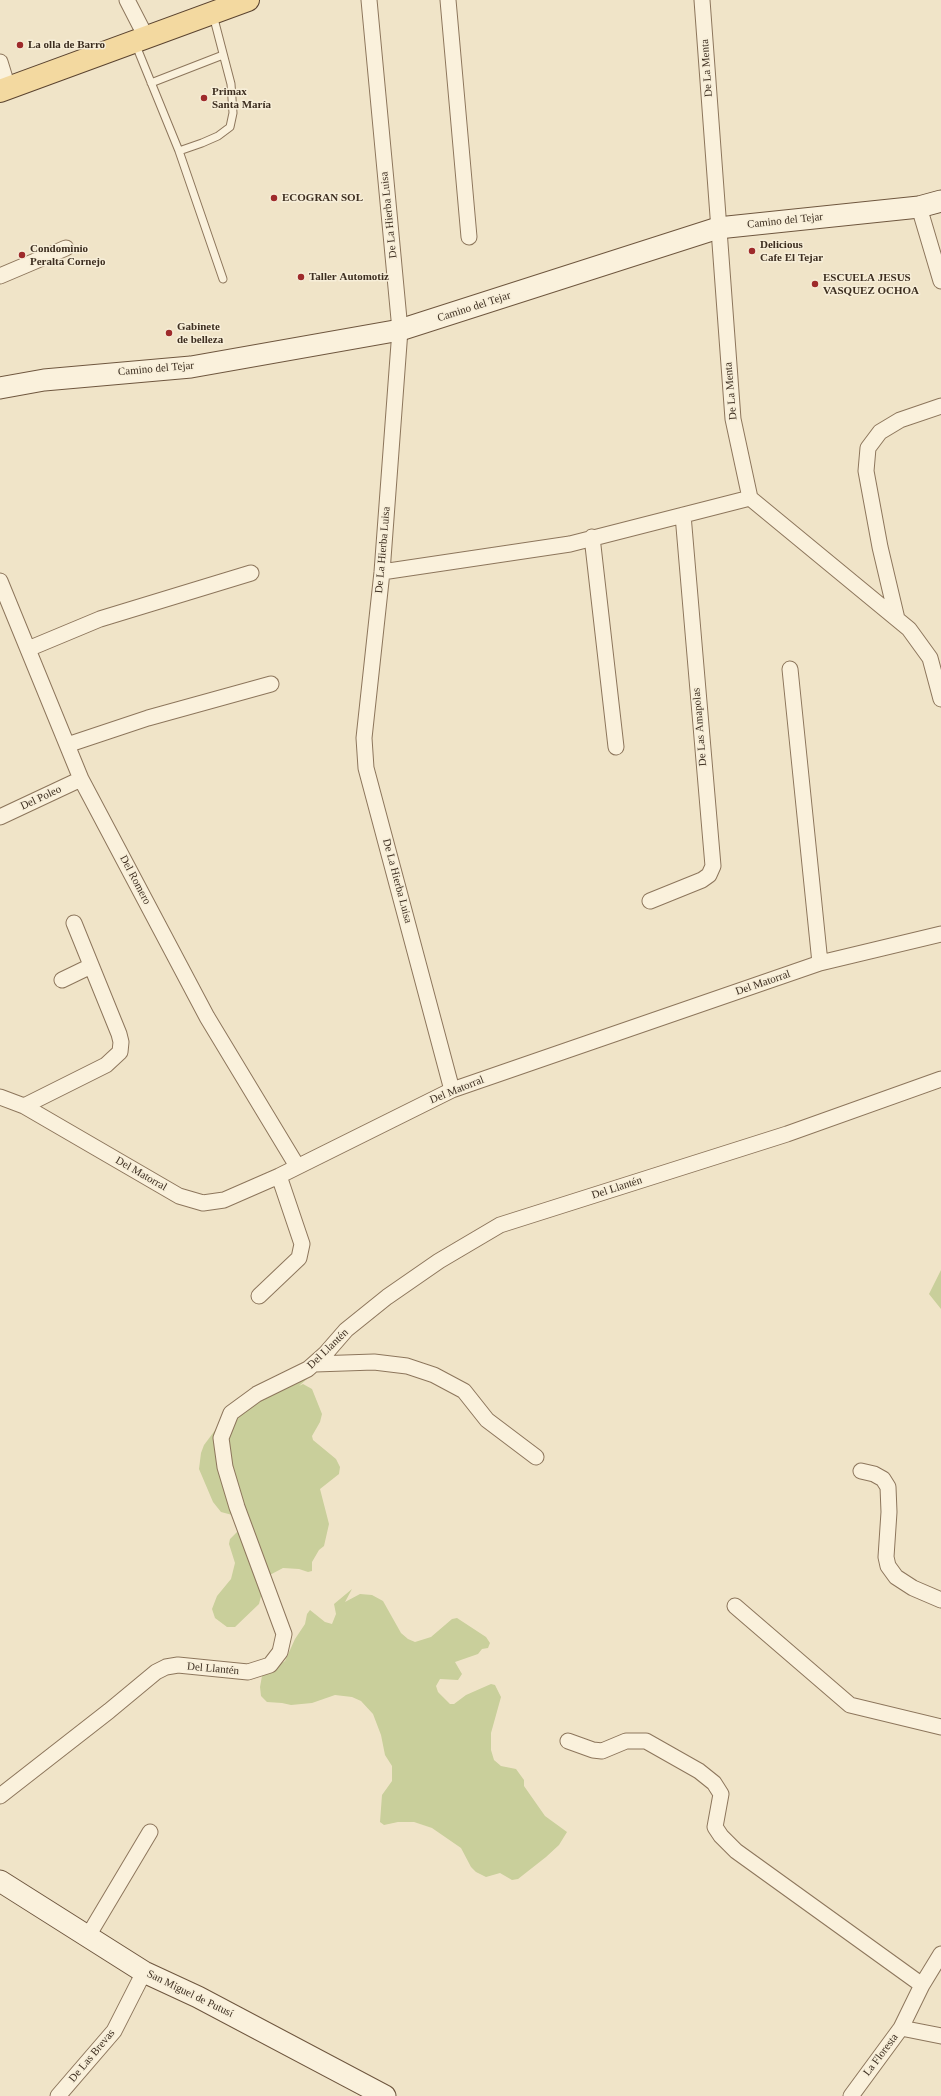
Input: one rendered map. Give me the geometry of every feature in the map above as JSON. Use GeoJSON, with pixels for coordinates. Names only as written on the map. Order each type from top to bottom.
{"type":"FeatureCollection","features":[{"type":"Feature","properties":{"kind":"main road"},"geometry":{"type":"LineString","coordinates":[[4,90],[248,0]]}},
{"type":"Feature","properties":{"kind":"street"},"geometry":{"type":"LineString","coordinates":[[127,0],[140,39]]}},
{"type":"Feature","properties":{"kind":"street","name":"De La Hierba Luisa"},"geometry":{"type":"LineString","coordinates":[[369,0],[400,330],[382,572],[364,738],[366,768],[452,1090]]}},
{"type":"Feature","properties":{"kind":"street"},"geometry":{"type":"LineString","coordinates":[[448,0],[469,237]]}},
{"type":"Feature","properties":{"kind":"street","name":"De La Menta"},"geometry":{"type":"LineString","coordinates":[[702,0],[733,419],[750,498]]}},
{"type":"Feature","properties":{"kind":"street"},"geometry":{"type":"LineString","coordinates":[[0,62],[4,90]]}},
{"type":"Feature","properties":{"kind":"street","name":"Camino del Tejar"},"geometry":{"type":"LineString","coordinates":[[0,388],[44,380],[191,367],[400,330],[718,228],[919,207],[941,201]]}},
{"type":"Feature","properties":{"kind":"street"},"geometry":{"type":"LineString","coordinates":[[919,207],[941,281]]}},
{"type":"Feature","properties":{"kind":"street"},"geometry":{"type":"LineString","coordinates":[[0,276],[66,248]]}},
{"type":"Feature","properties":{"kind":"street"},"geometry":{"type":"LineString","coordinates":[[897,619],[880,547],[866,471],[868,448],[880,432],[900,420],[941,406]]}},
{"type":"Feature","properties":{"kind":"street"},"geometry":{"type":"LineString","coordinates":[[382,572],[570,544],[592,537],[750,498],[909,629],[930,658],[941,699]]}},
{"type":"Feature","properties":{"kind":"street","name":"De Las Amapolas"},"geometry":{"type":"LineString","coordinates":[[650,901],[702,880],[709,875],[713,866],[683,515]]}},
{"type":"Feature","properties":{"kind":"street"},"geometry":{"type":"LineString","coordinates":[[592,537],[616,747]]}},
{"type":"Feature","properties":{"kind":"street"},"geometry":{"type":"LineString","coordinates":[[28,649],[100,619],[251,573]]}},
{"type":"Feature","properties":{"kind":"street","name":"Del Romero"},"geometry":{"type":"LineString","coordinates":[[0,581],[81,779],[207,1017],[296,1166]]}},
{"type":"Feature","properties":{"kind":"street"},"geometry":{"type":"LineString","coordinates":[[790,669],[820,963]]}},
{"type":"Feature","properties":{"kind":"street"},"geometry":{"type":"LineString","coordinates":[[67,745],[148,718],[271,684]]}},
{"type":"Feature","properties":{"kind":"street","name":"Del Poleo"},"geometry":{"type":"LineString","coordinates":[[0,817],[81,779]]}},
{"type":"Feature","properties":{"kind":"street"},"geometry":{"type":"LineString","coordinates":[[24,1106],[106,1065],[120,1052],[121,1042],[119,1034],[74,923]]}},
{"type":"Feature","properties":{"kind":"street","name":"Del Matorral"},"geometry":{"type":"LineString","coordinates":[[0,1097],[24,1106],[179,1196],[203,1203],[224,1200],[279,1176],[296,1166],[452,1090],[820,963],[941,934]]}},
{"type":"Feature","properties":{"kind":"street"},"geometry":{"type":"LineString","coordinates":[[62,980],[92,966]]}},
{"type":"Feature","properties":{"kind":"street","name":"Del Llantén"},"geometry":{"type":"LineString","coordinates":[[0,1796],[109,1711],[156,1672],[166,1667],[178,1666],[248,1672],[270,1665],[280,1652],[284,1634],[238,1507],[226,1467],[221,1438],[231,1414],[257,1394],[288,1380],[315,1364],[346,1330],[387,1297],[439,1261],[500,1225],[787,1134],[941,1079]]}},
{"type":"Feature","properties":{"kind":"street"},"geometry":{"type":"LineString","coordinates":[[259,1296],[299,1258],[302,1244],[279,1176]]}},
{"type":"Feature","properties":{"kind":"street"},"geometry":{"type":"LineString","coordinates":[[315,1364],[374,1362],[407,1366],[434,1376],[464,1391],[486,1420],[536,1456]]}},
{"type":"Feature","properties":{"kind":"street"},"geometry":{"type":"LineString","coordinates":[[862,1471],[874,1474],[883,1479],[888,1487],[889,1512],[886,1558],[888,1566],[896,1577],[913,1588],[941,1600]]}},
{"type":"Feature","properties":{"kind":"street"},"geometry":{"type":"LineString","coordinates":[[735,1606],[850,1705],[941,1727]]}},
{"type":"Feature","properties":{"kind":"street"},"geometry":{"type":"LineString","coordinates":[[568,1742],[593,1750],[602,1750],[626,1741],[646,1741],[699,1771],[714,1783],[721,1794],[715,1827],[736,1852],[922,1985]]}},
{"type":"Feature","properties":{"kind":"street"},"geometry":{"type":"LineString","coordinates":[[88,1936],[150,1832]]}},
{"type":"Feature","properties":{"kind":"street","name":"San Miguel de Putusí"},"geometry":{"type":"LineString","coordinates":[[0,1881],[144,1972],[198,1997],[385,2096]]}},
{"type":"Feature","properties":{"kind":"street"},"geometry":{"type":"LineString","coordinates":[[901,2028],[922,1985],[941,1954]]}},
{"type":"Feature","properties":{"kind":"street","name":"De Las Brevas"},"geometry":{"type":"LineString","coordinates":[[58,2096],[114,2031],[144,1972]]}},
{"type":"Feature","properties":{"kind":"street","name":"La Floresta"},"geometry":{"type":"LineString","coordinates":[[852,2096],[901,2028],[941,2036]]}},
{"type":"Feature","properties":{"kind":"lane"},"geometry":{"type":"LineString","coordinates":[[178,151],[218,136],[230,126],[233,112],[231,84],[212,13]]}},
{"type":"Feature","properties":{"kind":"lane"},"geometry":{"type":"LineString","coordinates":[[140,39],[151,83],[178,151],[223,279]]}},
{"type":"Feature","properties":{"kind":"lane"},"geometry":{"type":"LineString","coordinates":[[151,83],[223,55]]}},
{"type":"Feature","properties":{"kind":"green space"},"geometry":{"type":"Polygon","coordinates":[[[941,1270],[941,1309],[929,1294],[941,1270]]]}},
{"type":"Feature","properties":{"kind":"green space"},"geometry":{"type":"Polygon","coordinates":[[[308,1378],[299,1386],[303,1384],[312,1389],[322,1414],[320,1422],[312,1436],[313,1440],[336,1459],[340,1467],[339,1474],[320,1489],[329,1524],[324,1546],[319,1550],[312,1562],[312,1571],[308,1572],[299,1569],[283,1568],[266,1577],[259,1604],[235,1627],[227,1627],[215,1618],[212,1609],[217,1596],[231,1579],[235,1563],[229,1544],[230,1539],[239,1530],[236,1516],[221,1512],[213,1502],[199,1469],[201,1453],[204,1445],[216,1429],[228,1419],[239,1416],[248,1406],[308,1378]]]}},
{"type":"Feature","properties":{"kind":"green space"},"geometry":{"type":"Polygon","coordinates":[[[352,1589],[345,1602],[360,1594],[372,1595],[383,1601],[401,1633],[408,1639],[415,1642],[431,1637],[452,1619],[457,1618],[486,1637],[490,1643],[488,1648],[482,1649],[478,1654],[455,1662],[462,1674],[458,1680],[440,1679],[436,1686],[438,1692],[450,1704],[454,1704],[466,1695],[491,1684],[495,1685],[501,1697],[491,1733],[491,1750],[494,1760],[501,1766],[516,1769],[524,1780],[524,1786],[545,1816],[567,1832],[559,1845],[518,1879],[512,1880],[500,1873],[486,1877],[476,1872],[471,1867],[461,1848],[432,1828],[414,1822],[398,1822],[384,1825],[380,1822],[382,1795],[392,1781],[392,1766],[385,1755],[381,1735],[373,1714],[361,1701],[352,1697],[335,1695],[312,1703],[291,1705],[267,1702],[261,1696],[260,1687],[262,1676],[285,1661],[295,1639],[305,1624],[307,1614],[310,1610],[325,1622],[332,1624],[336,1614],[334,1604],[352,1589]]]}},
{"type":"Feature","properties":{"kind":"place","name":"La olla de Barro"},"geometry":{"type":"Point","coordinates":[20,45]}},
{"type":"Feature","properties":{"kind":"place","name":"Primax Santa María"},"geometry":{"type":"Point","coordinates":[204,98]}},
{"type":"Feature","properties":{"kind":"place","name":"ECOGRAN SOL"},"geometry":{"type":"Point","coordinates":[274,198]}},
{"type":"Feature","properties":{"kind":"place","name":"Delicious Cafe El Tejar"},"geometry":{"type":"Point","coordinates":[752,251]}},
{"type":"Feature","properties":{"kind":"place","name":"Condominio Peralta Cornejo"},"geometry":{"type":"Point","coordinates":[22,255]}},
{"type":"Feature","properties":{"kind":"place","name":"Taller Automotiz"},"geometry":{"type":"Point","coordinates":[301,277]}},
{"type":"Feature","properties":{"kind":"place","name":"ESCUELA JESUS VASQUEZ OCHOA"},"geometry":{"type":"Point","coordinates":[815,284]}},
{"type":"Feature","properties":{"kind":"place","name":"Gabinete de belleza"},"geometry":{"type":"Point","coordinates":[169,333]}}]}
